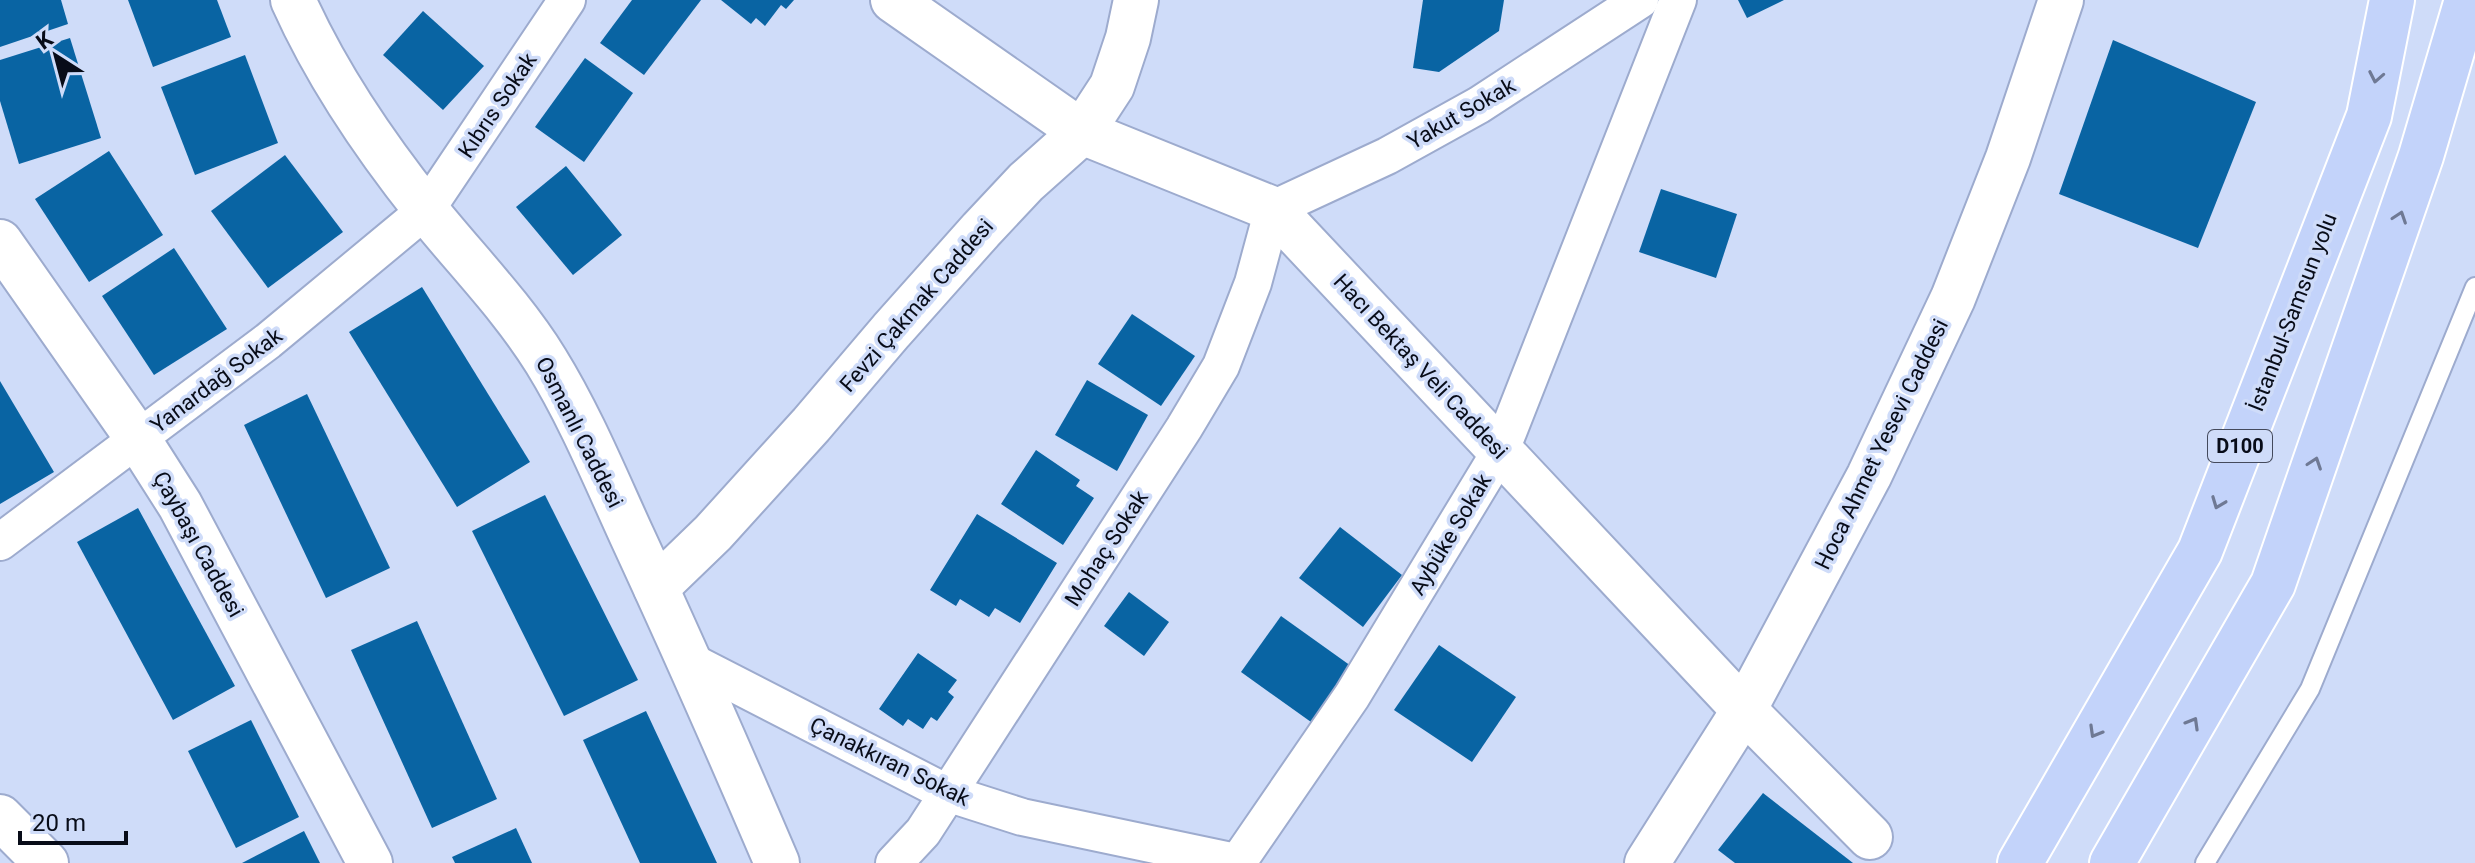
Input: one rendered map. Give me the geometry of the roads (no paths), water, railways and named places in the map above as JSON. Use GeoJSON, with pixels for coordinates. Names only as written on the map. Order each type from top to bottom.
{"type":"FeatureCollection","features":[{"type":"Feature","properties":{"kind":"highway","name":"İstanbul-Samsun yolu"},"geometry":{"type":"LineString","coordinates":[[2020,863],[2200,551],[2369,116],[2392,0]]}},
{"type":"Feature","properties":{"kind":"highway"},"geometry":{"type":"LineString","coordinates":[[2112,863],[2273,584],[2421,156],[2467,0]]}},
{"type":"Feature","properties":{"kind":"street","name":"Osmanlı Caddesi"},"geometry":{"type":"LineString","coordinates":[[293,0],[312,41],[351,109],[426,210],[520,322],[547,362],[575,414],[690,661],[777,863]]}},
{"type":"Feature","properties":{"kind":"street","name":"Kıbrıs Sokak"},"geometry":{"type":"LineString","coordinates":[[426,210],[567,0]]}},
{"type":"Feature","properties":{"kind":"street","name":"Hacı Bektaş Veli Caddesi"},"geometry":{"type":"LineString","coordinates":[[893,0],[1082,132],[1273,209],[1744,710],[1870,837]]}},
{"type":"Feature","properties":{"kind":"street","name":"Fevzi Çakmak Caddesi"},"geometry":{"type":"LineString","coordinates":[[656,588],[713,533],[981,230],[1026,182],[1082,132],[1112,86],[1128,38],[1136,0]]}},
{"type":"Feature","properties":{"kind":"street","name":"Yakut Sokak"},"geometry":{"type":"LineString","coordinates":[[1273,209],[1387,156],[1479,105],[1640,0]]}},
{"type":"Feature","properties":{"kind":"street","name":"Aybüke Sokak"},"geometry":{"type":"LineString","coordinates":[[1240,863],[1352,696],[1501,450],[1678,0]]}},
{"type":"Feature","properties":{"kind":"street","name":"Hoca Ahmet Yesevi Caddesi"},"geometry":{"type":"LineString","coordinates":[[1647,863],[1744,710],[1869,476],[1953,298],[2008,158],[2061,0]]}},
{"type":"Feature","properties":{"kind":"street","name":"Mohaç Sokak"},"geometry":{"type":"LineString","coordinates":[[894,863],[923,832],[1221,366],[1253,283],[1273,209]]}},
{"type":"Feature","properties":{"kind":"street","name":"Yanardağ Sokak"},"geometry":{"type":"LineString","coordinates":[[0,542],[268,341],[426,210]]}},
{"type":"Feature","properties":{"kind":"street","name":"Çaybaşı Caddesi"},"geometry":{"type":"LineString","coordinates":[[0,242],[138,439],[180,505],[370,863]]}},
{"type":"Feature","properties":{"kind":"street","name":"Çanakkıran Sokak"},"geometry":{"type":"LineString","coordinates":[[690,661],[947,793],[1022,817],[1240,863]]}},
{"type":"Feature","properties":{"kind":"street"},"geometry":{"type":"LineString","coordinates":[[0,817],[46,863]]}},
{"type":"Feature","properties":{"kind":"lane"},"geometry":{"type":"LineString","coordinates":[[2205,863],[2310,689],[2475,287]]}}]}
